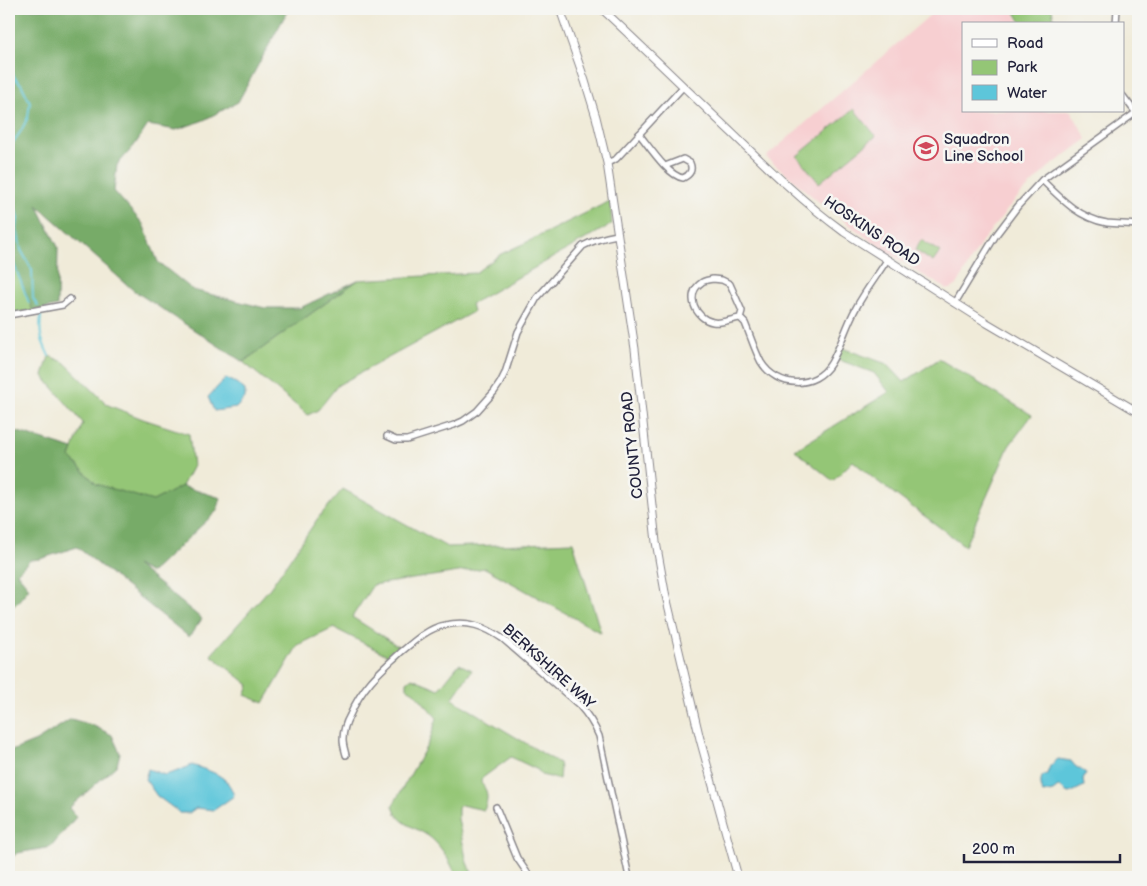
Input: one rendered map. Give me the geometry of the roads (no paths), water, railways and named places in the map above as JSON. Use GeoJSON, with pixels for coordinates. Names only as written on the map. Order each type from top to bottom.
{"type":"FeatureCollection","features":[{"type":"Feature","properties":{"kind":"street","name":"COUNTY ROAD"},"geometry":{"type":"LineString","coordinates":[[560,9],[596,117],[606,163],[635,349],[661,576],[698,730],[738,877]]}},
{"type":"Feature","properties":{"kind":"street","name":"HOSKINS ROAD"},"geometry":{"type":"LineString","coordinates":[[602,9],[812,208],[844,232],[955,303],[1037,354],[1138,412]]}},
{"type":"Feature","properties":{"kind":"street"},"geometry":{"type":"LineString","coordinates":[[1116,22],[1117,9]]}},
{"type":"Feature","properties":{"kind":"street"},"geometry":{"type":"LineString","coordinates":[[606,163],[616,160],[683,87]]}},
{"type":"Feature","properties":{"kind":"street"},"geometry":{"type":"LineString","coordinates":[[955,303],[996,235],[1018,206],[1042,180],[1137,112],[1124,97]]}},
{"type":"Feature","properties":{"kind":"street"},"geometry":{"type":"LineString","coordinates":[[639,134],[665,166],[676,176],[681,178],[687,176],[691,170],[690,163],[683,159],[665,166]]}},
{"type":"Feature","properties":{"kind":"street"},"geometry":{"type":"LineString","coordinates":[[1042,180],[1065,203],[1087,217],[1108,223],[1138,225]]}},
{"type":"Feature","properties":{"kind":"street"},"geometry":{"type":"LineString","coordinates":[[387,436],[396,440],[407,440],[454,425],[477,411],[494,392],[505,373],[518,332],[536,298],[583,246],[600,238],[618,235]]}},
{"type":"Feature","properties":{"kind":"street"},"geometry":{"type":"LineString","coordinates":[[740,318],[745,323],[761,362],[776,377],[784,381],[800,383],[815,379],[830,364],[856,308],[887,260]]}},
{"type":"Feature","properties":{"kind":"street"},"geometry":{"type":"LineString","coordinates":[[713,279],[722,280],[730,284],[742,311],[740,318],[720,323],[703,319],[693,304],[693,295],[696,288],[701,283],[713,279]]}},
{"type":"Feature","properties":{"kind":"street"},"geometry":{"type":"LineString","coordinates":[[9,315],[63,305],[70,299]]}},
{"type":"Feature","properties":{"kind":"street","name":"BERKSHIRE WAY"},"geometry":{"type":"LineString","coordinates":[[346,755],[342,741],[346,723],[359,696],[367,684],[405,649],[426,632],[445,625],[457,623],[471,624],[490,631],[503,639],[578,705],[595,727],[599,736],[629,877]]}},
{"type":"Feature","properties":{"kind":"street"},"geometry":{"type":"LineString","coordinates":[[496,808],[517,858],[530,877]]}},
{"type":"Feature","properties":{"kind":"water"},"geometry":{"type":"Polygon","coordinates":[[[226,378],[245,390],[245,398],[236,408],[214,411],[208,397],[226,378]]]}},
{"type":"Feature","properties":{"kind":"water"},"geometry":{"type":"Polygon","coordinates":[[[1058,759],[1071,761],[1086,773],[1083,779],[1084,786],[1070,793],[1058,787],[1053,791],[1043,793],[1042,777],[1047,774],[1050,766],[1058,759]]]}},
{"type":"Feature","properties":{"kind":"water"},"geometry":{"type":"Polygon","coordinates":[[[192,765],[223,778],[228,783],[234,796],[214,810],[196,808],[189,813],[180,813],[157,796],[145,779],[148,769],[165,775],[192,765]]]}},
{"type":"Feature","properties":{"kind":"waterway"},"geometry":{"type":"LineString","coordinates":[[9,66],[30,102],[28,117],[9,148]]}},
{"type":"Feature","properties":{"kind":"waterway"},"geometry":{"type":"LineString","coordinates":[[9,193],[18,218],[17,229],[21,250],[32,270],[33,299],[38,306]]}},
{"type":"Feature","properties":{"kind":"waterway"},"geometry":{"type":"LineString","coordinates":[[9,251],[29,303]]}},
{"type":"Feature","properties":{"kind":"waterway"},"geometry":{"type":"LineString","coordinates":[[41,315],[41,337],[49,356]]}},
{"type":"Feature","properties":{"kind":"place","name":"Squadron Line School"},"geometry":{"type":"Point","coordinates":[926,148]}}]}
